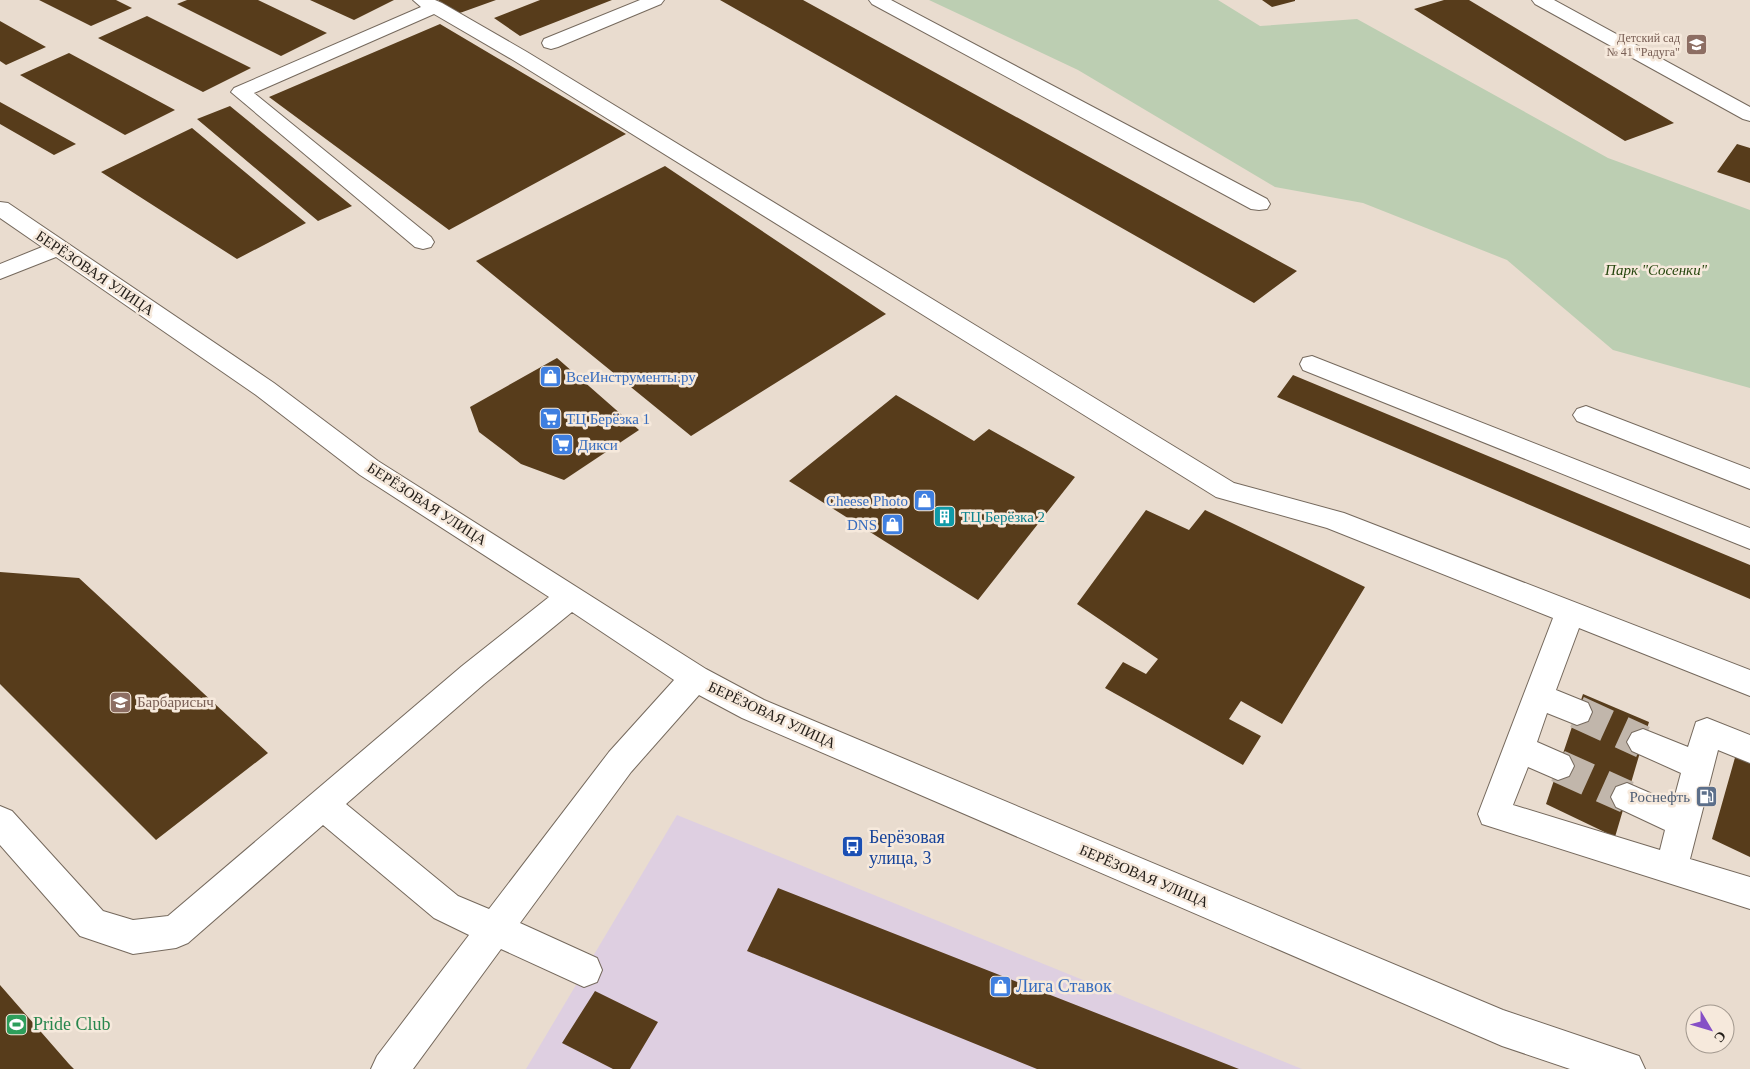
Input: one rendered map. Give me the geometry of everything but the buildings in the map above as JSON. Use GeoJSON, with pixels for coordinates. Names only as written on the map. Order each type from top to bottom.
{"type":"FeatureCollection","features":[{"type":"Feature","properties":{"kind":"street"},"geometry":{"type":"LineString","coordinates":[[552,43],[655,0]]}},
{"type":"Feature","properties":{"kind":"street"},"geometry":{"type":"LineString","coordinates":[[878,0],[1259,204]]}},
{"type":"Feature","properties":{"kind":"street"},"geometry":{"type":"LineString","coordinates":[[1541,0],[1750,115]]}},
{"type":"Feature","properties":{"kind":"street"},"geometry":{"type":"LineString","coordinates":[[424,242],[241,92],[429,3],[520,56],[1225,490],[1334,520],[1750,683]]}},
{"type":"Feature","properties":{"kind":"street","name":"БЕРЁЗОВАЯ УЛИЦА"},"geometry":{"type":"LineString","coordinates":[[0,208],[265,389],[369,468],[695,678],[761,713],[1484,1020],[1626,1069]]}},
{"type":"Feature","properties":{"kind":"street"},"geometry":{"type":"LineString","coordinates":[[0,272],[58,248]]}},
{"type":"Feature","properties":{"kind":"street"},"geometry":{"type":"LineString","coordinates":[[1312,364],[1750,539]]}},
{"type":"Feature","properties":{"kind":"street"},"geometry":{"type":"LineString","coordinates":[[1586,415],[1750,479]]}},
{"type":"Feature","properties":{"kind":"street"},"geometry":{"type":"LineString","coordinates":[[0,821],[92,924],[134,937],[176,932],[473,675],[570,597]]}},
{"type":"Feature","properties":{"kind":"street"},"geometry":{"type":"LineString","coordinates":[[1570,612],[1494,814],[1750,892]]}},
{"type":"Feature","properties":{"kind":"street"},"geometry":{"type":"LineString","coordinates":[[390,1069],[620,762],[695,678]]}},
{"type":"Feature","properties":{"kind":"street"},"geometry":{"type":"LineString","coordinates":[[1538,696],[1577,712]]}},
{"type":"Feature","properties":{"kind":"street"},"geometry":{"type":"LineString","coordinates":[[1671,869],[1707,731],[1750,749]]}},
{"type":"Feature","properties":{"kind":"street"},"geometry":{"type":"LineString","coordinates":[[1644,742],[1699,766]]}},
{"type":"Feature","properties":{"kind":"street"},"geometry":{"type":"LineString","coordinates":[[1519,748],[1558,766]]}},
{"type":"Feature","properties":{"kind":"street"},"geometry":{"type":"LineString","coordinates":[[1627,797],[1683,823]]}},
{"type":"Feature","properties":{"kind":"street"},"geometry":{"type":"LineString","coordinates":[[323,805],[446,907],[584,970]]}},
{"type":"Feature","properties":{"kind":"shaded area"},"geometry":{"type":"Polygon","coordinates":[[[677,815],[1302,1069],[526,1069],[677,815]]]}},
{"type":"Feature","properties":{"kind":"green space","name":"Парк \"Сосенки\""},"geometry":{"type":"Polygon","coordinates":[[[929,0],[1218,0],[1260,26],[1357,19],[1608,158],[1750,210],[1750,388],[1613,350],[1507,260],[1363,203],[1275,187],[1078,70],[929,0]]]}},
{"type":"Feature","properties":{"kind":"tunnel"},"geometry":{"type":"LineString","coordinates":[[1577,712],[1643,742]]}},
{"type":"Feature","properties":{"kind":"tunnel"},"geometry":{"type":"LineString","coordinates":[[1558,766],[1627,797]]}},
{"type":"Feature","properties":{"kind":"place","name":"Детский сад № 41 \"Радуга\""},"geometry":{"type":"Point","coordinates":[1696,45]}},
{"type":"Feature","properties":{"kind":"place","name":"ВсеИнструменты.ру"},"geometry":{"type":"Point","coordinates":[550,377]}},
{"type":"Feature","properties":{"kind":"place","name":"ТЦ Берёзка 1"},"geometry":{"type":"Point","coordinates":[550,419]}},
{"type":"Feature","properties":{"kind":"place","name":"Дикси"},"geometry":{"type":"Point","coordinates":[562,445]}},
{"type":"Feature","properties":{"kind":"place","name":"Cheese Photo"},"geometry":{"type":"Point","coordinates":[924,501]}},
{"type":"Feature","properties":{"kind":"place","name":"ТЦ Берёзка 2"},"geometry":{"type":"Point","coordinates":[945,517]}},
{"type":"Feature","properties":{"kind":"place","name":"DNS"},"geometry":{"type":"Point","coordinates":[893,525]}},
{"type":"Feature","properties":{"kind":"place","name":"Барбарисыч"},"geometry":{"type":"Point","coordinates":[121,702]}},
{"type":"Feature","properties":{"kind":"place","name":"Роснефть"},"geometry":{"type":"Point","coordinates":[1706,797]}},
{"type":"Feature","properties":{"kind":"place","name":"Берёзовая улица, 3"},"geometry":{"type":"Point","coordinates":[853,847]}},
{"type":"Feature","properties":{"kind":"place","name":"Лига Ставок"},"geometry":{"type":"Point","coordinates":[1000,986]}},
{"type":"Feature","properties":{"kind":"place","name":"Pride Club"},"geometry":{"type":"Point","coordinates":[17,1024]}}]}
